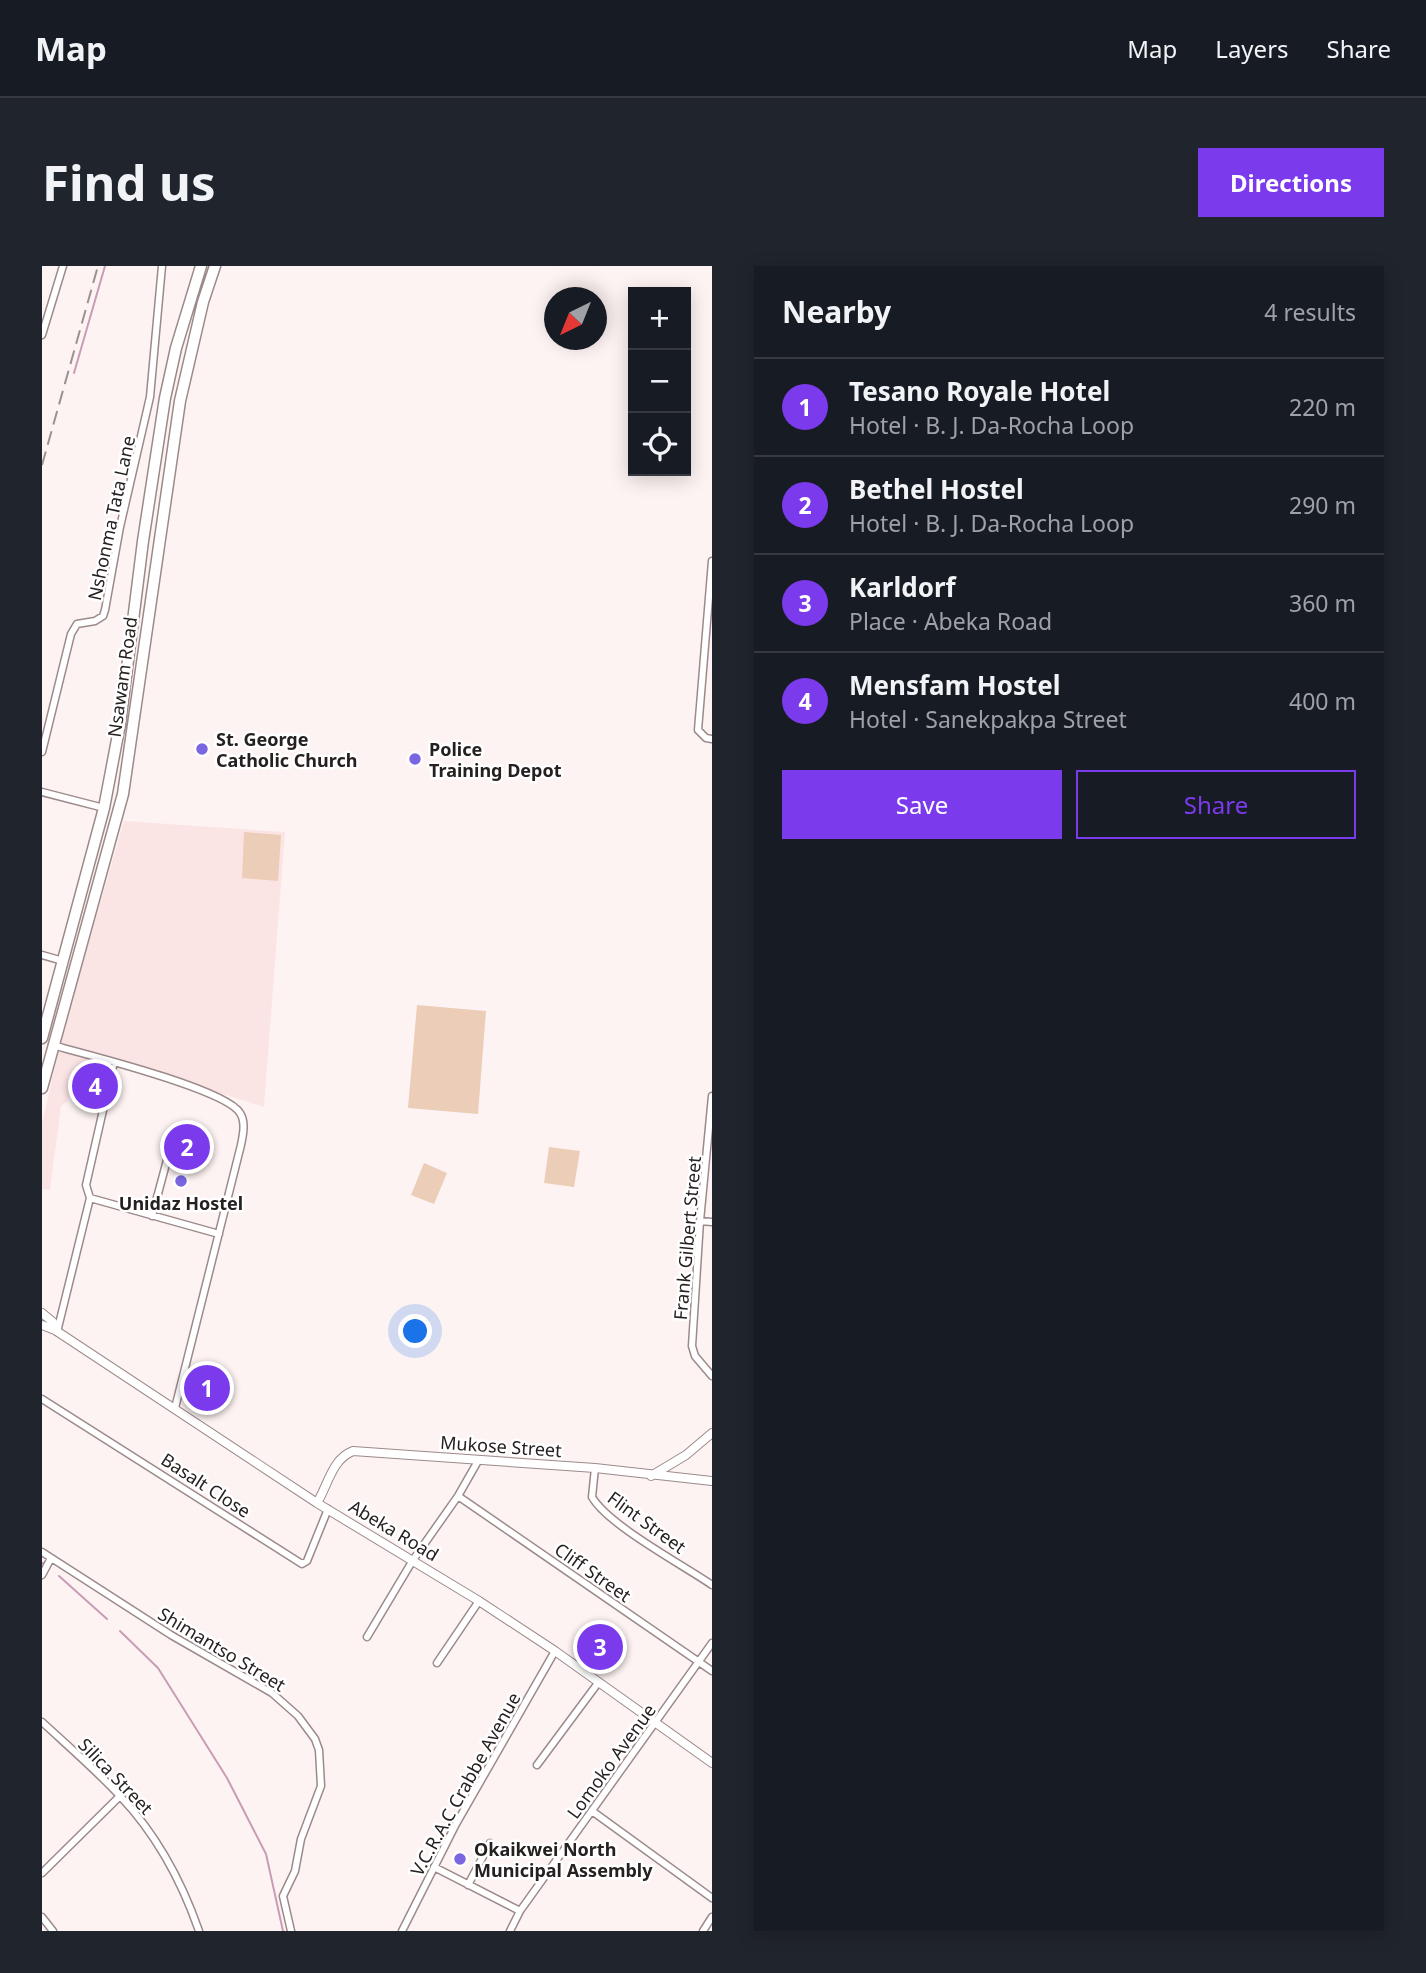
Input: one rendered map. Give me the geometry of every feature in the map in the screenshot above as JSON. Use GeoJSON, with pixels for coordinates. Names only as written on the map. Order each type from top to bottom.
{"type":"FeatureCollection","features":[{"type":"Feature","properties":{"kind":"highway","name":"Nsawam Road"},"geometry":{"type":"LineString","coordinates":[[42,1038],[104,808],[120,724],[140,558],[165,398],[176,348],[201,266]]}},
{"type":"Feature","properties":{"kind":"highway","name":"Nsawam Road"},"geometry":{"type":"LineString","coordinates":[[42,1088],[124,794],[180,401],[203,302],[215,266]]}},
{"type":"Feature","properties":{"kind":"street"},"geometry":{"type":"LineString","coordinates":[[42,335],[63,266]]}},
{"type":"Feature","properties":{"kind":"street","name":"Nshonma Tata Lane"},"geometry":{"type":"LineString","coordinates":[[42,752],[71,634],[77,624],[95,621],[103,617],[105,610],[120,527],[150,397],[162,266]]}},
{"type":"Feature","properties":{"kind":"street"},"geometry":{"type":"LineString","coordinates":[[712,561],[698,730],[706,738],[712,739]]}},
{"type":"Feature","properties":{"kind":"street"},"geometry":{"type":"LineString","coordinates":[[42,792],[104,808]]}},
{"type":"Feature","properties":{"kind":"street"},"geometry":{"type":"LineString","coordinates":[[42,955],[63,961]]}},
{"type":"Feature","properties":{"kind":"street"},"geometry":{"type":"LineString","coordinates":[[52,1045],[114,1062],[227,1101],[240,1113],[244,1126],[241,1145],[175,1408]]}},
{"type":"Feature","properties":{"kind":"street"},"geometry":{"type":"LineString","coordinates":[[56,1331],[90,1198],[86,1185],[114,1062]]}},
{"type":"Feature","properties":{"kind":"street","name":"Frank Gilbert Street"},"geometry":{"type":"LineString","coordinates":[[712,1096],[692,1346],[695,1356],[712,1376]]}},
{"type":"Feature","properties":{"kind":"street"},"geometry":{"type":"LineString","coordinates":[[152,1216],[170,1149]]}},
{"type":"Feature","properties":{"kind":"street"},"geometry":{"type":"LineString","coordinates":[[90,1198],[219,1234]]}},
{"type":"Feature","properties":{"kind":"street"},"geometry":{"type":"LineString","coordinates":[[700,1221],[712,1222]]}},
{"type":"Feature","properties":{"kind":"street","name":"Abeka Road"},"geometry":{"type":"LineString","coordinates":[[42,1313],[52,1322],[56,1331]]}},
{"type":"Feature","properties":{"kind":"street","name":"Abeka Road"},"geometry":{"type":"LineString","coordinates":[[42,1325],[56,1331],[175,1408],[317,1503],[479,1601],[555,1651],[712,1763]]}},
{"type":"Feature","properties":{"kind":"street","name":"Basalt Close"},"geometry":{"type":"LineString","coordinates":[[42,1399],[302,1564],[307,1561],[328,1509]]}},
{"type":"Feature","properties":{"kind":"street"},"geometry":{"type":"LineString","coordinates":[[652,1476],[686,1455],[712,1433]]}},
{"type":"Feature","properties":{"kind":"street","name":"Mukose Street"},"geometry":{"type":"LineString","coordinates":[[317,1503],[338,1461],[344,1454],[353,1451],[595,1468],[712,1481]]}},
{"type":"Feature","properties":{"kind":"street"},"geometry":{"type":"LineString","coordinates":[[367,1637],[478,1461]]}},
{"type":"Feature","properties":{"kind":"street","name":"Flint Street"},"geometry":{"type":"LineString","coordinates":[[595,1468],[592,1497],[603,1511],[651,1547],[712,1585]]}},
{"type":"Feature","properties":{"kind":"street","name":"Cliff Street"},"geometry":{"type":"LineString","coordinates":[[458,1496],[712,1671]]}},
{"type":"Feature","properties":{"kind":"street","name":"Shimantso Street"},"geometry":{"type":"LineString","coordinates":[[42,1552],[46,1567],[272,1693],[298,1716],[316,1739],[321,1761],[321,1786],[301,1839],[295,1871],[284,1896],[291,1931]]}},
{"type":"Feature","properties":{"kind":"street"},"geometry":{"type":"LineString","coordinates":[[437,1663],[479,1601]]}},
{"type":"Feature","properties":{"kind":"street","name":"Lomoko Avenue"},"geometry":{"type":"LineString","coordinates":[[510,1931],[520,1912],[712,1643]]}},
{"type":"Feature","properties":{"kind":"street","name":"V.C.R.A.C Crabbe Avenue"},"geometry":{"type":"LineString","coordinates":[[402,1931],[456,1824],[555,1651]]}},
{"type":"Feature","properties":{"kind":"street"},"geometry":{"type":"LineString","coordinates":[[537,1765],[598,1683]]}},
{"type":"Feature","properties":{"kind":"street","name":"Silica Street"},"geometry":{"type":"LineString","coordinates":[[42,1722],[120,1796],[154,1839],[192,1911],[199,1931]]}},
{"type":"Feature","properties":{"kind":"street"},"geometry":{"type":"LineString","coordinates":[[42,1873],[120,1796]]}},
{"type":"Feature","properties":{"kind":"street"},"geometry":{"type":"LineString","coordinates":[[592,1811],[712,1898]]}},
{"type":"Feature","properties":{"kind":"street"},"geometry":{"type":"LineString","coordinates":[[468,1885],[490,1843]]}},
{"type":"Feature","properties":{"kind":"street"},"geometry":{"type":"LineString","coordinates":[[434,1867],[520,1912]]}},
{"type":"Feature","properties":{"kind":"street"},"geometry":{"type":"LineString","coordinates":[[42,1917],[53,1931]]}},
{"type":"Feature","properties":{"kind":"street"},"geometry":{"type":"LineString","coordinates":[[703,1931],[712,1917]]}},
{"type":"Feature","properties":{"kind":"shaded area"},"geometry":{"type":"Polygon","coordinates":[[[124,821],[285,832],[264,1107],[113,1059],[102,1103],[69,1096],[68,1101],[61,1106],[50,1190],[42,1189],[42,1123],[63,1031],[124,821]]]}},
{"type":"Feature","properties":{"kind":"shaded area"},"geometry":{"type":"Polygon","coordinates":[[[244,832],[281,835],[278,881],[242,878],[244,832]]]}},
{"type":"Feature","properties":{"kind":"shaded area"},"geometry":{"type":"Polygon","coordinates":[[[417,1005],[486,1011],[478,1114],[408,1108],[417,1005]]]}},
{"type":"Feature","properties":{"kind":"shaded area"},"geometry":{"type":"Polygon","coordinates":[[[549,1147],[580,1151],[574,1187],[544,1183],[549,1147]]]}},
{"type":"Feature","properties":{"kind":"shaded area"},"geometry":{"type":"Polygon","coordinates":[[[424,1163],[447,1173],[434,1204],[411,1195],[424,1163]]]}},
{"type":"Feature","properties":{"kind":"waterway"},"geometry":{"type":"LineString","coordinates":[[74,373],[105,266]]}},
{"type":"Feature","properties":{"kind":"waterway"},"geometry":{"type":"LineString","coordinates":[[59,1576],[107,1619]]}},
{"type":"Feature","properties":{"kind":"waterway"},"geometry":{"type":"LineString","coordinates":[[120,1631],[158,1668],[227,1778],[266,1854],[283,1931]]}},
{"type":"Feature","properties":{"kind":"railway"},"geometry":{"type":"LineString","coordinates":[[42,465],[98,266]]}},
{"type":"Feature","properties":{"kind":"place","name":"St. George Catholic Church"},"geometry":{"type":"Point","coordinates":[202,749]}},
{"type":"Feature","properties":{"kind":"place","name":"Police Training Depot"},"geometry":{"type":"Point","coordinates":[415,759]}},
{"type":"Feature","properties":{"kind":"place","name":"Mensfam Hostel"},"geometry":{"type":"Point","coordinates":[95,1086]}},
{"type":"Feature","properties":{"kind":"place","name":"Bethel Hostel"},"geometry":{"type":"Point","coordinates":[187,1147]}},
{"type":"Feature","properties":{"kind":"place","name":"Unidaz Hostel"},"geometry":{"type":"Point","coordinates":[181,1181]}},
{"type":"Feature","properties":{"kind":"place","name":"Tesano Royale Hotel"},"geometry":{"type":"Point","coordinates":[207,1388]}},
{"type":"Feature","properties":{"kind":"place","name":"Karldorf"},"geometry":{"type":"Point","coordinates":[600,1647]}},
{"type":"Feature","properties":{"kind":"place","name":"Okaikwei North Municipal Assembly"},"geometry":{"type":"Point","coordinates":[460,1859]}}]}
